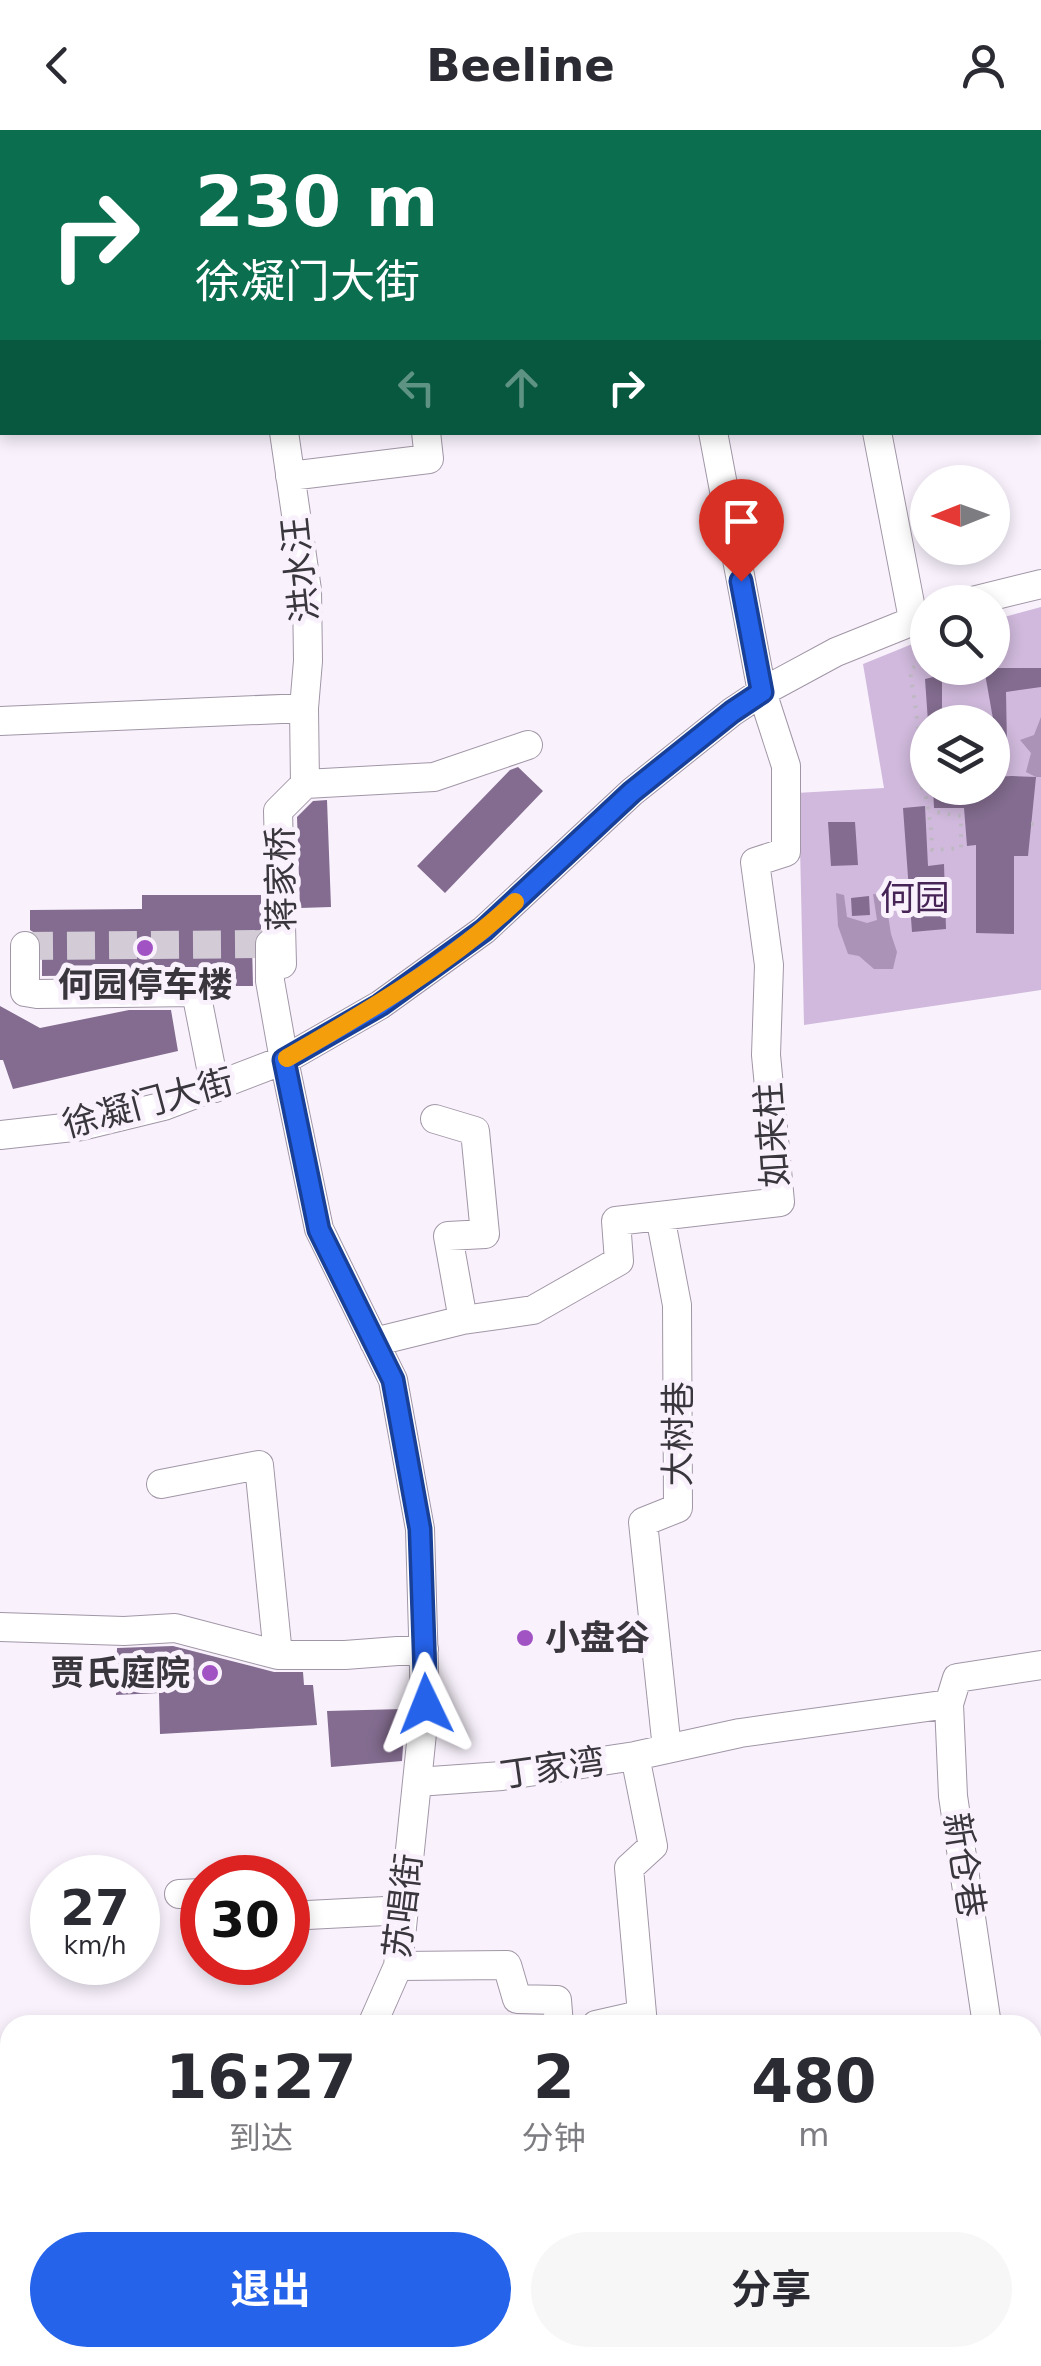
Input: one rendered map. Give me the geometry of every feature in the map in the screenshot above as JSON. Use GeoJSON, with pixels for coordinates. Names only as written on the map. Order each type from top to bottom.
{"type":"FeatureCollection","features":[{"type":"Feature","properties":{"kind":"street","name":"洪水汪"},"geometry":{"type":"LineString","coordinates":[[284,435],[307,590],[304,708]]}},
{"type":"Feature","properties":{"kind":"street"},"geometry":{"type":"LineString","coordinates":[[290,476],[428,459],[426,435]]}},
{"type":"Feature","properties":{"kind":"street"},"geometry":{"type":"LineString","coordinates":[[714,435],[762,692]]}},
{"type":"Feature","properties":{"kind":"street"},"geometry":{"type":"LineString","coordinates":[[877,435],[911,585]]}},
{"type":"Feature","properties":{"kind":"street"},"geometry":{"type":"LineString","coordinates":[[1010,592],[1041,584]]}},
{"type":"Feature","properties":{"kind":"street","name":"徐凝门大街"},"geometry":{"type":"LineString","coordinates":[[0,1136],[82,1126],[164,1106],[284,1060],[380,1005],[484,930],[632,792],[732,712],[836,652],[910,628]]}},
{"type":"Feature","properties":{"kind":"street","name":"如来柱"},"geometry":{"type":"LineString","coordinates":[[374,1342],[462,1320],[534,1310],[619,1262],[616,1220],[780,1202],[766,1056],[769,965],[755,862],[786,852],[786,766],[762,692]]}},
{"type":"Feature","properties":{"kind":"street"},"geometry":{"type":"LineString","coordinates":[[0,720],[304,708]]}},
{"type":"Feature","properties":{"kind":"street","name":"蒋家桥"},"geometry":{"type":"LineString","coordinates":[[284,1060],[278,811],[305,784],[304,708]]}},
{"type":"Feature","properties":{"kind":"street"},"geometry":{"type":"LineString","coordinates":[[305,784],[434,778],[528,745]]}},
{"type":"Feature","properties":{"kind":"street"},"geometry":{"type":"LineString","coordinates":[[270,944],[270,980],[319,1230],[393,1380],[420,1529],[426,1704],[417,1782]]}},
{"type":"Feature","properties":{"kind":"street"},"geometry":{"type":"LineString","coordinates":[[25,946],[25,992],[196,992],[215,1088]]}},
{"type":"Feature","properties":{"kind":"street"},"geometry":{"type":"LineString","coordinates":[[435,1119],[475,1131],[485,1234],[448,1236],[462,1320]]}},
{"type":"Feature","properties":{"kind":"street","name":"大树巷"},"geometry":{"type":"LineString","coordinates":[[660,1216],[678,1306],[678,1508],[643,1522],[666,1749]]}},
{"type":"Feature","properties":{"kind":"street"},"geometry":{"type":"LineString","coordinates":[[161,1484],[259,1464],[278,1655]]}},
{"type":"Feature","properties":{"kind":"street"},"geometry":{"type":"LineString","coordinates":[[0,1627],[124,1631],[175,1628],[278,1655],[424,1649]]}},
{"type":"Feature","properties":{"kind":"street"},"geometry":{"type":"LineString","coordinates":[[948,1704],[957,1678],[1041,1666]]}},
{"type":"Feature","properties":{"kind":"street","name":"丁家湾"},"geometry":{"type":"LineString","coordinates":[[417,1782],[502,1776],[634,1756],[740,1733],[948,1704]]}},
{"type":"Feature","properties":{"kind":"street","name":"新仓巷"},"geometry":{"type":"LineString","coordinates":[[948,1704],[953,1796],[986,2015]]}},
{"type":"Feature","properties":{"kind":"street"},"geometry":{"type":"LineString","coordinates":[[634,1756],[652,1846],[629,1868],[641,2015]]}},
{"type":"Feature","properties":{"kind":"street","name":"苏唱街"},"geometry":{"type":"LineString","coordinates":[[376,2015],[398,1966],[417,1782]]}},
{"type":"Feature","properties":{"kind":"street"},"geometry":{"type":"LineString","coordinates":[[310,1915],[405,1910]]}},
{"type":"Feature","properties":{"kind":"street"},"geometry":{"type":"LineString","coordinates":[[398,1966],[507,1964],[517,1999],[557,2000],[558,2015]]}},
{"type":"Feature","properties":{"kind":"path"},"geometry":{"type":"LineString","coordinates":[[912,685],[919,732],[912,762],[926,798],[932,850],[961,848],[961,816],[928,812]]}},
{"type":"Feature","properties":{"kind":"path"},"geometry":{"type":"LineString","coordinates":[[1031,824],[1041,824]]}},
{"type":"Feature","properties":{"kind":"green space","name":"何园"},"geometry":{"type":"Polygon","coordinates":[[[1041,607],[1041,990],[804,1025],[796,793],[884,788],[863,664],[910,645],[910,685],[1010,685],[1010,615],[1041,607]]]}},
{"type":"Feature","properties":{"kind":"shaded area"},"geometry":{"type":"Polygon","coordinates":[[[1041,717],[1041,777],[1036,777],[1026,772],[1031,753],[1020,740],[1034,735],[1041,717]]]}},
{"type":"Feature","properties":{"kind":"shaded area"},"geometry":{"type":"Polygon","coordinates":[[[836,893],[844,895],[847,917],[867,923],[877,920],[873,894],[885,896],[897,952],[893,969],[874,969],[859,956],[848,954],[838,926],[836,893]]]}},
{"type":"Feature","properties":{"kind":"building"},"geometry":{"type":"Polygon","coordinates":[[[1010,668],[1041,668],[1041,687],[1006,692],[1006,705],[991,705],[987,685],[1010,685],[1010,668]]]}},
{"type":"Feature","properties":{"kind":"building"},"geometry":{"type":"Polygon","coordinates":[[[925,685],[942,685],[942,705],[927,705],[925,685]]]}},
{"type":"Feature","properties":{"kind":"building"},"geometry":{"type":"Polygon","coordinates":[[[518,767],[543,791],[445,893],[417,866],[510,770],[518,767]]]}},
{"type":"Feature","properties":{"kind":"building"},"geometry":{"type":"Polygon","coordinates":[[[1010,776],[1036,777],[1028,856],[1014,856],[1014,934],[976,933],[976,845],[967,846],[964,808],[934,805],[1010,805],[1010,776]]]}},
{"type":"Feature","properties":{"kind":"building"},"geometry":{"type":"Polygon","coordinates":[[[327,800],[331,907],[300,908],[297,817],[313,801],[327,800]]]}},
{"type":"Feature","properties":{"kind":"building"},"geometry":{"type":"Polygon","coordinates":[[[925,806],[928,866],[944,864],[946,929],[912,932],[903,808],[925,806]]]}},
{"type":"Feature","properties":{"kind":"building"},"geometry":{"type":"Polygon","coordinates":[[[828,822],[855,822],[858,865],[831,866],[828,822]]]}},
{"type":"Feature","properties":{"kind":"building","name":"何园停车楼"},"geometry":{"type":"Polygon","coordinates":[[[142,895],[261,895],[261,929],[252,944],[253,986],[212,986],[196,974],[42,976],[42,945],[40,936],[30,930],[30,910],[142,909],[142,895]]]}},
{"type":"Feature","properties":{"kind":"building"},"geometry":{"type":"Polygon","coordinates":[[[869,896],[870,915],[852,916],[851,898],[869,896]]]}},
{"type":"Feature","properties":{"kind":"building"},"geometry":{"type":"Polygon","coordinates":[[[0,1006],[40,1028],[129,1010],[171,1010],[178,1051],[13,1089],[0,1060],[0,1006]]]}},
{"type":"Feature","properties":{"kind":"building","name":"贾氏庭院"},"geometry":{"type":"Polygon","coordinates":[[[173,1646],[274,1672],[303,1672],[304,1685],[313,1685],[317,1725],[160,1734],[159,1693],[116,1695],[117,1648],[173,1646]]]}},
{"type":"Feature","properties":{"kind":"building"},"geometry":{"type":"Polygon","coordinates":[[[403,1709],[402,1761],[331,1767],[327,1711],[403,1709]]]}},
{"type":"Feature","properties":{"kind":"tunnel"},"geometry":{"type":"LineString","coordinates":[[25,946],[270,944]]}},
{"type":"Feature","properties":{"kind":"slow traffic"},"geometry":{"type":"LineString","coordinates":[[287,1058],[380,1005],[484,930],[515,902]]}},
{"type":"Feature","properties":{"kind":"place","name":"何园停车楼"},"geometry":{"type":"Point","coordinates":[145,948]}},
{"type":"Feature","properties":{"kind":"place","name":"小盘谷"},"geometry":{"type":"Point","coordinates":[525,1638]}},
{"type":"Feature","properties":{"kind":"place","name":"贾氏庭院"},"geometry":{"type":"Point","coordinates":[210,1673]}},
{"type":"Feature","properties":{"kind":"route"},"geometry":{"type":"LineString","coordinates":[[426,1704],[420,1529],[393,1380],[319,1230],[284,1060],[380,1005],[484,930],[632,792],[762,692],[741,581]]}}]}
